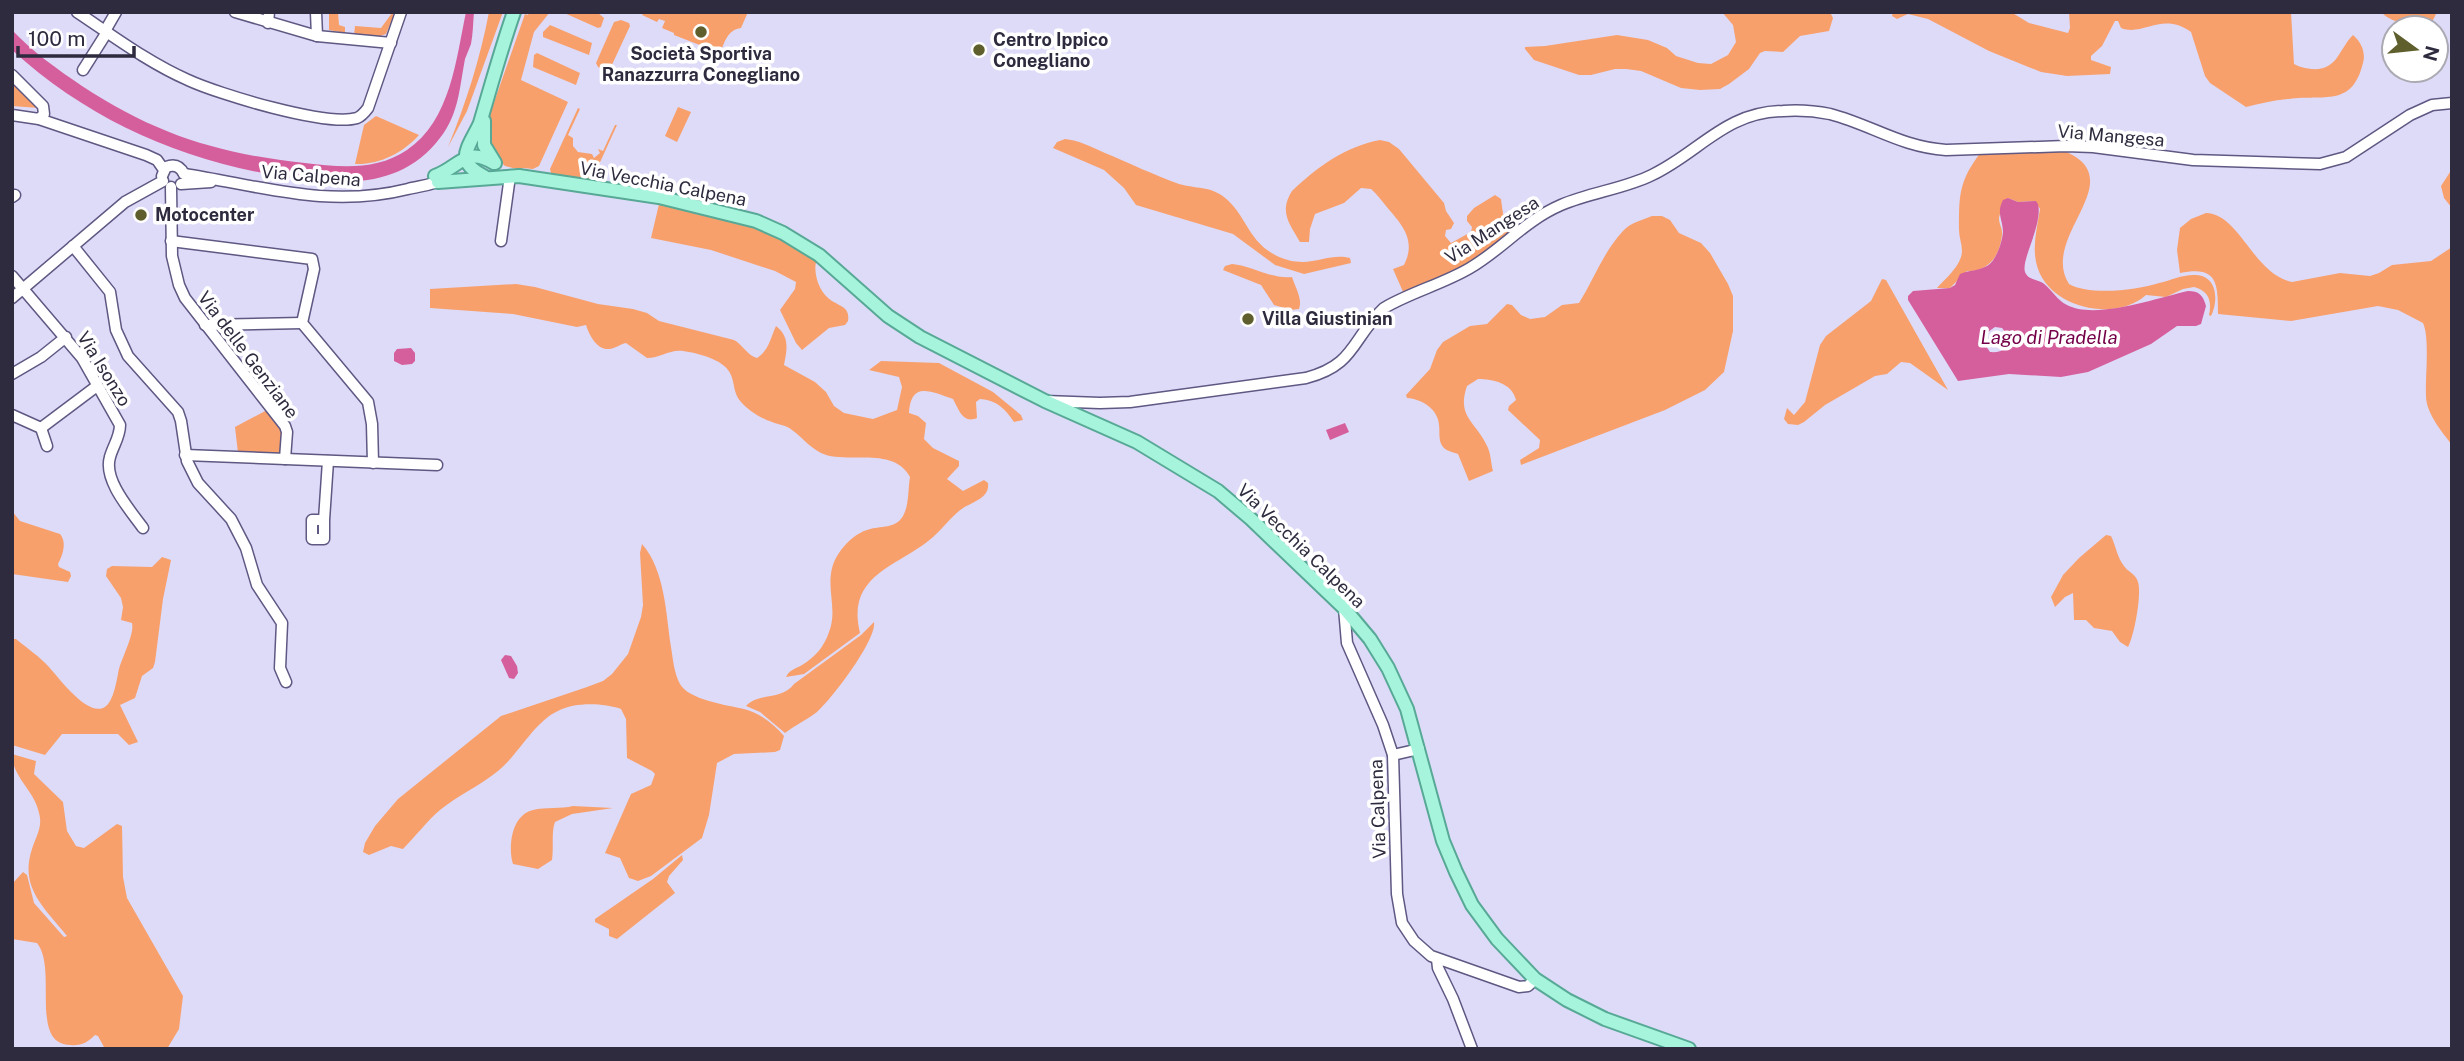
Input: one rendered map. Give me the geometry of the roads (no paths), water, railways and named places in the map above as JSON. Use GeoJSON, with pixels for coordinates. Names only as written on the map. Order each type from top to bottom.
{"type":"FeatureCollection","features":[{"type":"Feature","properties":{"kind":"main road"},"geometry":{"type":"LineString","coordinates":[[436,179],[467,158],[514,12]]}},
{"type":"Feature","properties":{"kind":"main road"},"geometry":{"type":"LineString","coordinates":[[495,163],[484,145],[484,124],[522,12]]}},
{"type":"Feature","properties":{"kind":"main road"},"geometry":{"type":"LineString","coordinates":[[467,158],[486,158],[515,176]]}},
{"type":"Feature","properties":{"kind":"main road"},"geometry":{"type":"LineString","coordinates":[[467,158],[475,171],[486,177]]}},
{"type":"Feature","properties":{"kind":"main road"},"geometry":{"type":"LineString","coordinates":[[436,179],[515,176]]}},
{"type":"Feature","properties":{"kind":"main road","name":"Via Vecchia Calpena"},"geometry":{"type":"LineString","coordinates":[[515,176],[659,197],[757,221],[819,255],[888,316],[920,337],[1045,401],[1137,442],[1218,491],[1344,608],[1370,639],[1388,668],[1407,709],[1444,841],[1463,888],[1497,939],[1535,979],[1567,1000],[1605,1018],[1689,1049]]}},
{"type":"Feature","properties":{"kind":"street"},"geometry":{"type":"LineString","coordinates":[[77,12],[181,77],[201,86],[291,112],[347,119],[360,117],[368,108],[401,12]]}},
{"type":"Feature","properties":{"kind":"street"},"geometry":{"type":"LineString","coordinates":[[83,70],[116,12]]}},
{"type":"Feature","properties":{"kind":"street"},"geometry":{"type":"LineString","coordinates":[[235,12],[268,18],[317,36],[391,43]]}},
{"type":"Feature","properties":{"kind":"street"},"geometry":{"type":"LineString","coordinates":[[316,12],[317,36]]}},
{"type":"Feature","properties":{"kind":"street"},"geometry":{"type":"LineString","coordinates":[[12,75],[43,106],[44,113],[39,119]]}},
{"type":"Feature","properties":{"kind":"street","name":"Via Calpena"},"geometry":{"type":"LineString","coordinates":[[172,179],[222,182],[340,198],[362,198],[398,192],[436,179],[454,162],[465,148],[489,85]]}},
{"type":"Feature","properties":{"kind":"street","name":"Via Mangesa"},"geometry":{"type":"LineString","coordinates":[[1045,401],[1130,402],[1306,378],[1325,373],[1345,359],[1375,316],[1391,303],[1466,270],[1481,261],[1525,224],[1562,204],[1656,174],[1723,127],[1762,112],[1798,111],[1831,115],[1924,149],[2093,147],[2193,160],[2320,164],[2346,157],[2410,115],[2432,105],[2452,103]]}},
{"type":"Feature","properties":{"kind":"street"},"geometry":{"type":"LineString","coordinates":[[12,115],[39,119],[152,157],[172,179],[125,202],[12,298]]}},
{"type":"Feature","properties":{"kind":"street"},"geometry":{"type":"LineString","coordinates":[[467,158],[484,124]]}},
{"type":"Feature","properties":{"kind":"street"},"geometry":{"type":"LineString","coordinates":[[501,241],[515,176]]}},
{"type":"Feature","properties":{"kind":"street","name":"Via delle Genziane"},"geometry":{"type":"LineString","coordinates":[[172,179],[171,240],[174,270],[179,285],[192,310],[285,426],[285,459]]}},
{"type":"Feature","properties":{"kind":"street"},"geometry":{"type":"LineString","coordinates":[[171,240],[312,260],[314,269],[302,323]]}},
{"type":"Feature","properties":{"kind":"street"},"geometry":{"type":"LineString","coordinates":[[73,246],[110,292],[116,330],[128,356],[178,412],[186,455],[198,483],[231,519],[246,548],[257,585],[283,628],[280,667],[286,682]]}},
{"type":"Feature","properties":{"kind":"street","name":"Via Isonzo"},"geometry":{"type":"LineString","coordinates":[[12,276],[66,337],[85,363],[120,428],[108,470],[143,528]]}},
{"type":"Feature","properties":{"kind":"street"},"geometry":{"type":"LineString","coordinates":[[205,326],[302,323]]}},
{"type":"Feature","properties":{"kind":"street"},"geometry":{"type":"LineString","coordinates":[[302,323],[368,402],[372,424],[373,463]]}},
{"type":"Feature","properties":{"kind":"street"},"geometry":{"type":"LineString","coordinates":[[12,374],[41,357],[66,337]]}},
{"type":"Feature","properties":{"kind":"street"},"geometry":{"type":"LineString","coordinates":[[41,428],[97,386]]}},
{"type":"Feature","properties":{"kind":"street"},"geometry":{"type":"LineString","coordinates":[[12,415],[41,428],[47,446]]}},
{"type":"Feature","properties":{"kind":"street"},"geometry":{"type":"LineString","coordinates":[[186,455],[437,465]]}},
{"type":"Feature","properties":{"kind":"street"},"geometry":{"type":"LineString","coordinates":[[324,520],[328,461]]}},
{"type":"Feature","properties":{"kind":"street","name":"Via Calpena"},"geometry":{"type":"LineString","coordinates":[[1344,608],[1347,643],[1383,725],[1393,755],[1399,914],[1406,932],[1437,959],[1519,987],[1528,986],[1535,979]]}},
{"type":"Feature","properties":{"kind":"street"},"geometry":{"type":"LineString","coordinates":[[1393,755],[1419,749]]}},
{"type":"Feature","properties":{"kind":"street","name":"Via Calpena"},"geometry":{"type":"LineString","coordinates":[[1437,959],[1438,968],[1472,1049]]}},
{"type":"Feature","properties":{"kind":"water"},"geometry":{"type":"Polygon","coordinates":[[[466,12],[474,12],[471,44],[465,59],[454,113],[444,133],[421,157],[405,168],[370,180],[352,182],[294,178],[255,171],[179,150],[143,136],[74,98],[42,76],[12,50],[12,30],[54,67],[109,103],[189,139],[274,159],[331,166],[358,166],[383,161],[407,150],[422,137],[433,122],[442,106],[455,68],[466,12]]]}},
{"type":"Feature","properties":{"kind":"water","name":"Lago di Pradella"},"geometry":{"type":"Polygon","coordinates":[[[2008,198],[2018,202],[2036,201],[2038,204],[2038,222],[2026,259],[2025,272],[2030,278],[2043,283],[2063,303],[2079,309],[2109,309],[2192,291],[2200,294],[2206,306],[2201,324],[2177,326],[2151,344],[2088,372],[2061,377],[2009,374],[1958,381],[1908,296],[1913,291],[1950,288],[1955,285],[1960,274],[1990,264],[1998,251],[2002,236],[2000,213],[2003,200],[2008,198]],[[1995,327],[1985,334],[1982,340],[1990,352],[2007,348],[2010,338],[2002,328],[1995,327]]]}},
{"type":"Feature","properties":{"kind":"water"},"geometry":{"type":"Polygon","coordinates":[[[411,348],[415,353],[415,361],[412,364],[402,365],[394,361],[397,349],[411,348]]]}},
{"type":"Feature","properties":{"kind":"water"},"geometry":{"type":"Polygon","coordinates":[[[1345,423],[1349,432],[1330,440],[1326,430],[1345,423]]]}},
{"type":"Feature","properties":{"kind":"water"},"geometry":{"type":"Polygon","coordinates":[[[505,655],[511,656],[517,666],[518,673],[514,679],[509,678],[501,660],[505,655]]]}},
{"type":"Feature","properties":{"kind":"place","name":"Società Sportiva Ranazzurra Conegliano"},"geometry":{"type":"Point","coordinates":[701,32]}},
{"type":"Feature","properties":{"kind":"place","name":"Centro Ippico Conegliano"},"geometry":{"type":"Point","coordinates":[979,50]}},
{"type":"Feature","properties":{"kind":"place","name":"Motocenter"},"geometry":{"type":"Point","coordinates":[141,215]}},
{"type":"Feature","properties":{"kind":"place","name":"Villa Giustinian"},"geometry":{"type":"Point","coordinates":[1248,319]}}]}
